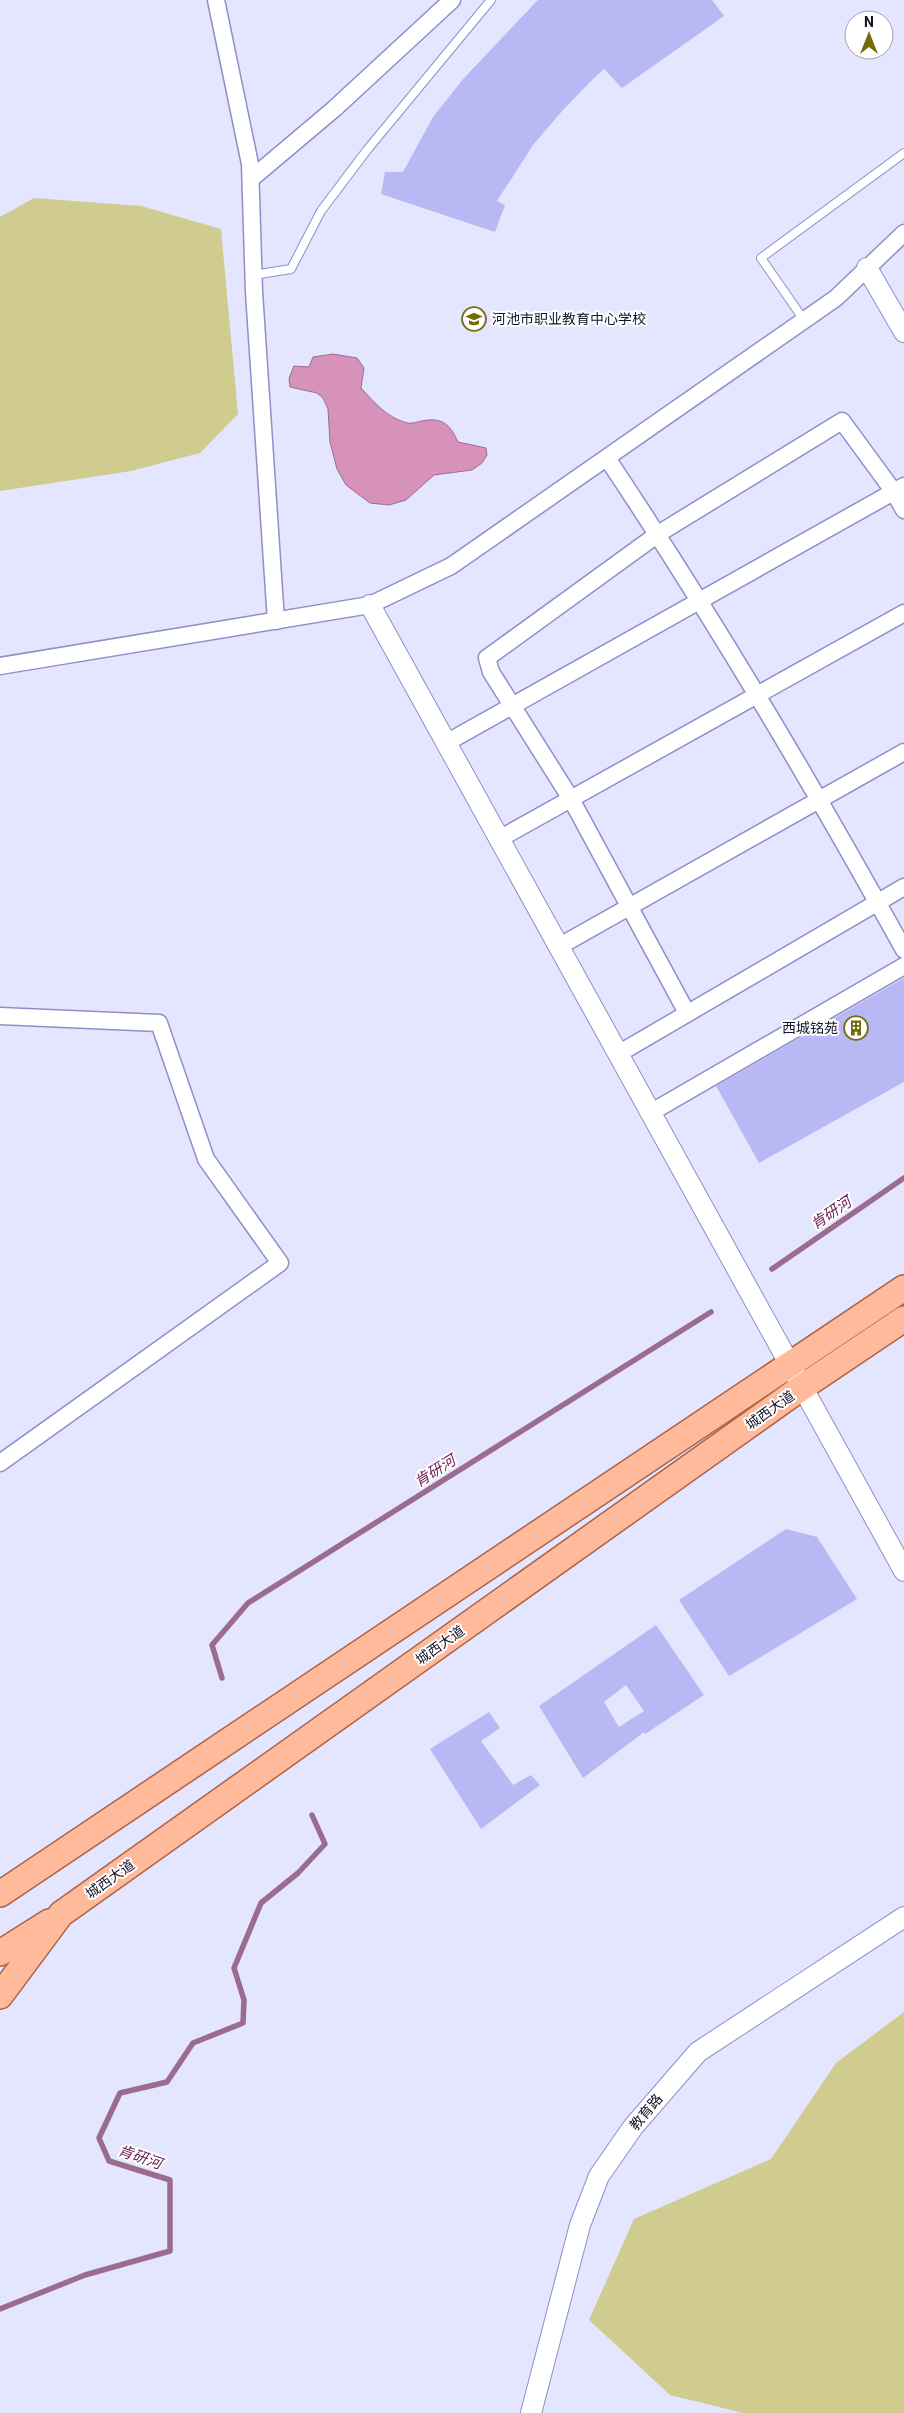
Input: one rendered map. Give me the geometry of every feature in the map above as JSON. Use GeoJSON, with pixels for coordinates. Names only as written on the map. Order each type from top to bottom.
{"type":"FeatureCollection","features":[{"type":"Feature","properties":{"kind":"main road","name":"城西大道"},"geometry":{"type":"LineString","coordinates":[[0,1894],[904,1288]]}},
{"type":"Feature","properties":{"kind":"main road","name":"城西大道"},"geometry":{"type":"LineString","coordinates":[[0,1996],[61,1914],[801,1388],[904,1319]]}},
{"type":"Feature","properties":{"kind":"main road"},"geometry":{"type":"LineString","coordinates":[[0,1952],[61,1914]]}},
{"type":"Feature","properties":{"kind":"street"},"geometry":{"type":"LineString","coordinates":[[216,0],[250,164],[253,275],[276,621]]}},
{"type":"Feature","properties":{"kind":"street"},"geometry":{"type":"LineString","coordinates":[[251,180],[334,109],[452,0]]}},
{"type":"Feature","properties":{"kind":"street"},"geometry":{"type":"LineString","coordinates":[[0,666],[370,606],[451,566],[607,458],[836,298],[904,233]]}},
{"type":"Feature","properties":{"kind":"street"},"geometry":{"type":"LineString","coordinates":[[867,268],[904,332]]}},
{"type":"Feature","properties":{"kind":"street"},"geometry":{"type":"LineString","coordinates":[[687,1013],[571,799],[492,672],[487,658],[658,534],[842,422],[899,489],[904,510]]}},
{"type":"Feature","properties":{"kind":"street"},"geometry":{"type":"LineString","coordinates":[[607,458],[700,600],[756,696],[821,799],[904,950]]}},
{"type":"Feature","properties":{"kind":"street"},"geometry":{"type":"LineString","coordinates":[[446,743],[899,489]]}},
{"type":"Feature","properties":{"kind":"street"},"geometry":{"type":"LineString","coordinates":[[370,606],[801,1388],[904,1571]]}},
{"type":"Feature","properties":{"kind":"street"},"geometry":{"type":"LineString","coordinates":[[499,839],[904,613]]}},
{"type":"Feature","properties":{"kind":"street"},"geometry":{"type":"LineString","coordinates":[[558,946],[904,752]]}},
{"type":"Feature","properties":{"kind":"street"},"geometry":{"type":"LineString","coordinates":[[618,1054],[904,887]]}},
{"type":"Feature","properties":{"kind":"street"},"geometry":{"type":"LineString","coordinates":[[650,1113],[904,966]]}},
{"type":"Feature","properties":{"kind":"street"},"geometry":{"type":"LineString","coordinates":[[0,1016],[159,1023],[206,1159],[280,1263],[0,1463]]}},
{"type":"Feature","properties":{"kind":"street","name":"教育路"},"geometry":{"type":"LineString","coordinates":[[530,2413],[580,2225],[599,2176],[632,2127],[698,2052],[904,1917]]}},
{"type":"Feature","properties":{"kind":"lane"},"geometry":{"type":"LineString","coordinates":[[253,275],[291,269],[321,210],[367,150],[491,0]]}},
{"type":"Feature","properties":{"kind":"lane"},"geometry":{"type":"LineString","coordinates":[[804,320],[761,258],[904,153]]}},
{"type":"Feature","properties":{"kind":"shaded area"},"geometry":{"type":"Polygon","coordinates":[[[34,198],[141,206],[221,229],[238,414],[200,453],[131,471],[0,491],[0,217],[34,198]]]}},
{"type":"Feature","properties":{"kind":"shaded area"},"geometry":{"type":"Polygon","coordinates":[[[333,354],[357,358],[364,368],[361,388],[387,413],[407,423],[435,420],[444,423],[452,431],[458,442],[486,448],[487,455],[482,463],[472,470],[434,475],[406,500],[389,505],[370,503],[346,485],[337,469],[330,442],[328,409],[323,398],[317,393],[290,387],[289,378],[294,366],[309,367],[313,357],[333,354]]]}},
{"type":"Feature","properties":{"kind":"shaded area"},"geometry":{"type":"Polygon","coordinates":[[[904,2012],[904,2413],[743,2413],[670,2395],[589,2320],[634,2219],[771,2159],[836,2063],[904,2012]]]}},
{"type":"Feature","properties":{"kind":"building"},"geometry":{"type":"Polygon","coordinates":[[[538,0],[712,0],[724,16],[622,88],[604,69],[593,79],[533,145],[497,201],[505,205],[495,232],[381,194],[385,172],[403,172],[433,117],[464,78],[538,0]]]}},
{"type":"Feature","properties":{"kind":"building","name":"西城铭苑"},"geometry":{"type":"Polygon","coordinates":[[[904,978],[904,1082],[759,1163],[716,1086],[904,978]]]}},
{"type":"Feature","properties":{"kind":"building"},"geometry":{"type":"Polygon","coordinates":[[[786,1529],[817,1537],[857,1599],[729,1676],[679,1600],[786,1529]]]}},
{"type":"Feature","properties":{"kind":"building"},"geometry":{"type":"Polygon","coordinates":[[[656,1625],[704,1695],[645,1734],[644,1732],[583,1778],[539,1706],[656,1625]],[[626,1685],[604,1702],[619,1727],[644,1711],[626,1685]]]}},
{"type":"Feature","properties":{"kind":"building"},"geometry":{"type":"Polygon","coordinates":[[[489,1712],[500,1728],[481,1741],[513,1785],[531,1775],[540,1785],[481,1829],[430,1749],[489,1712]]]}},
{"type":"Feature","properties":{"kind":"waterway","name":"肯研河"},"geometry":{"type":"LineString","coordinates":[[772,1269],[904,1178]]}},
{"type":"Feature","properties":{"kind":"waterway","name":"肯研河"},"geometry":{"type":"LineString","coordinates":[[222,1678],[212,1645],[248,1603],[711,1312]]}},
{"type":"Feature","properties":{"kind":"waterway","name":"肯研河"},"geometry":{"type":"LineString","coordinates":[[0,2309],[85,2275],[170,2251],[170,2180],[109,2161],[99,2138],[120,2093],[167,2082],[193,2043],[243,2023],[244,2000],[234,1968],[261,1903],[298,1873],[325,1844],[312,1815]]}},
{"type":"Feature","properties":{"kind":"place","name":"河池市职业教育中心学校"},"geometry":{"type":"Point","coordinates":[474,319]}},
{"type":"Feature","properties":{"kind":"place","name":"西城铭苑"},"geometry":{"type":"Point","coordinates":[856,1028]}}]}
